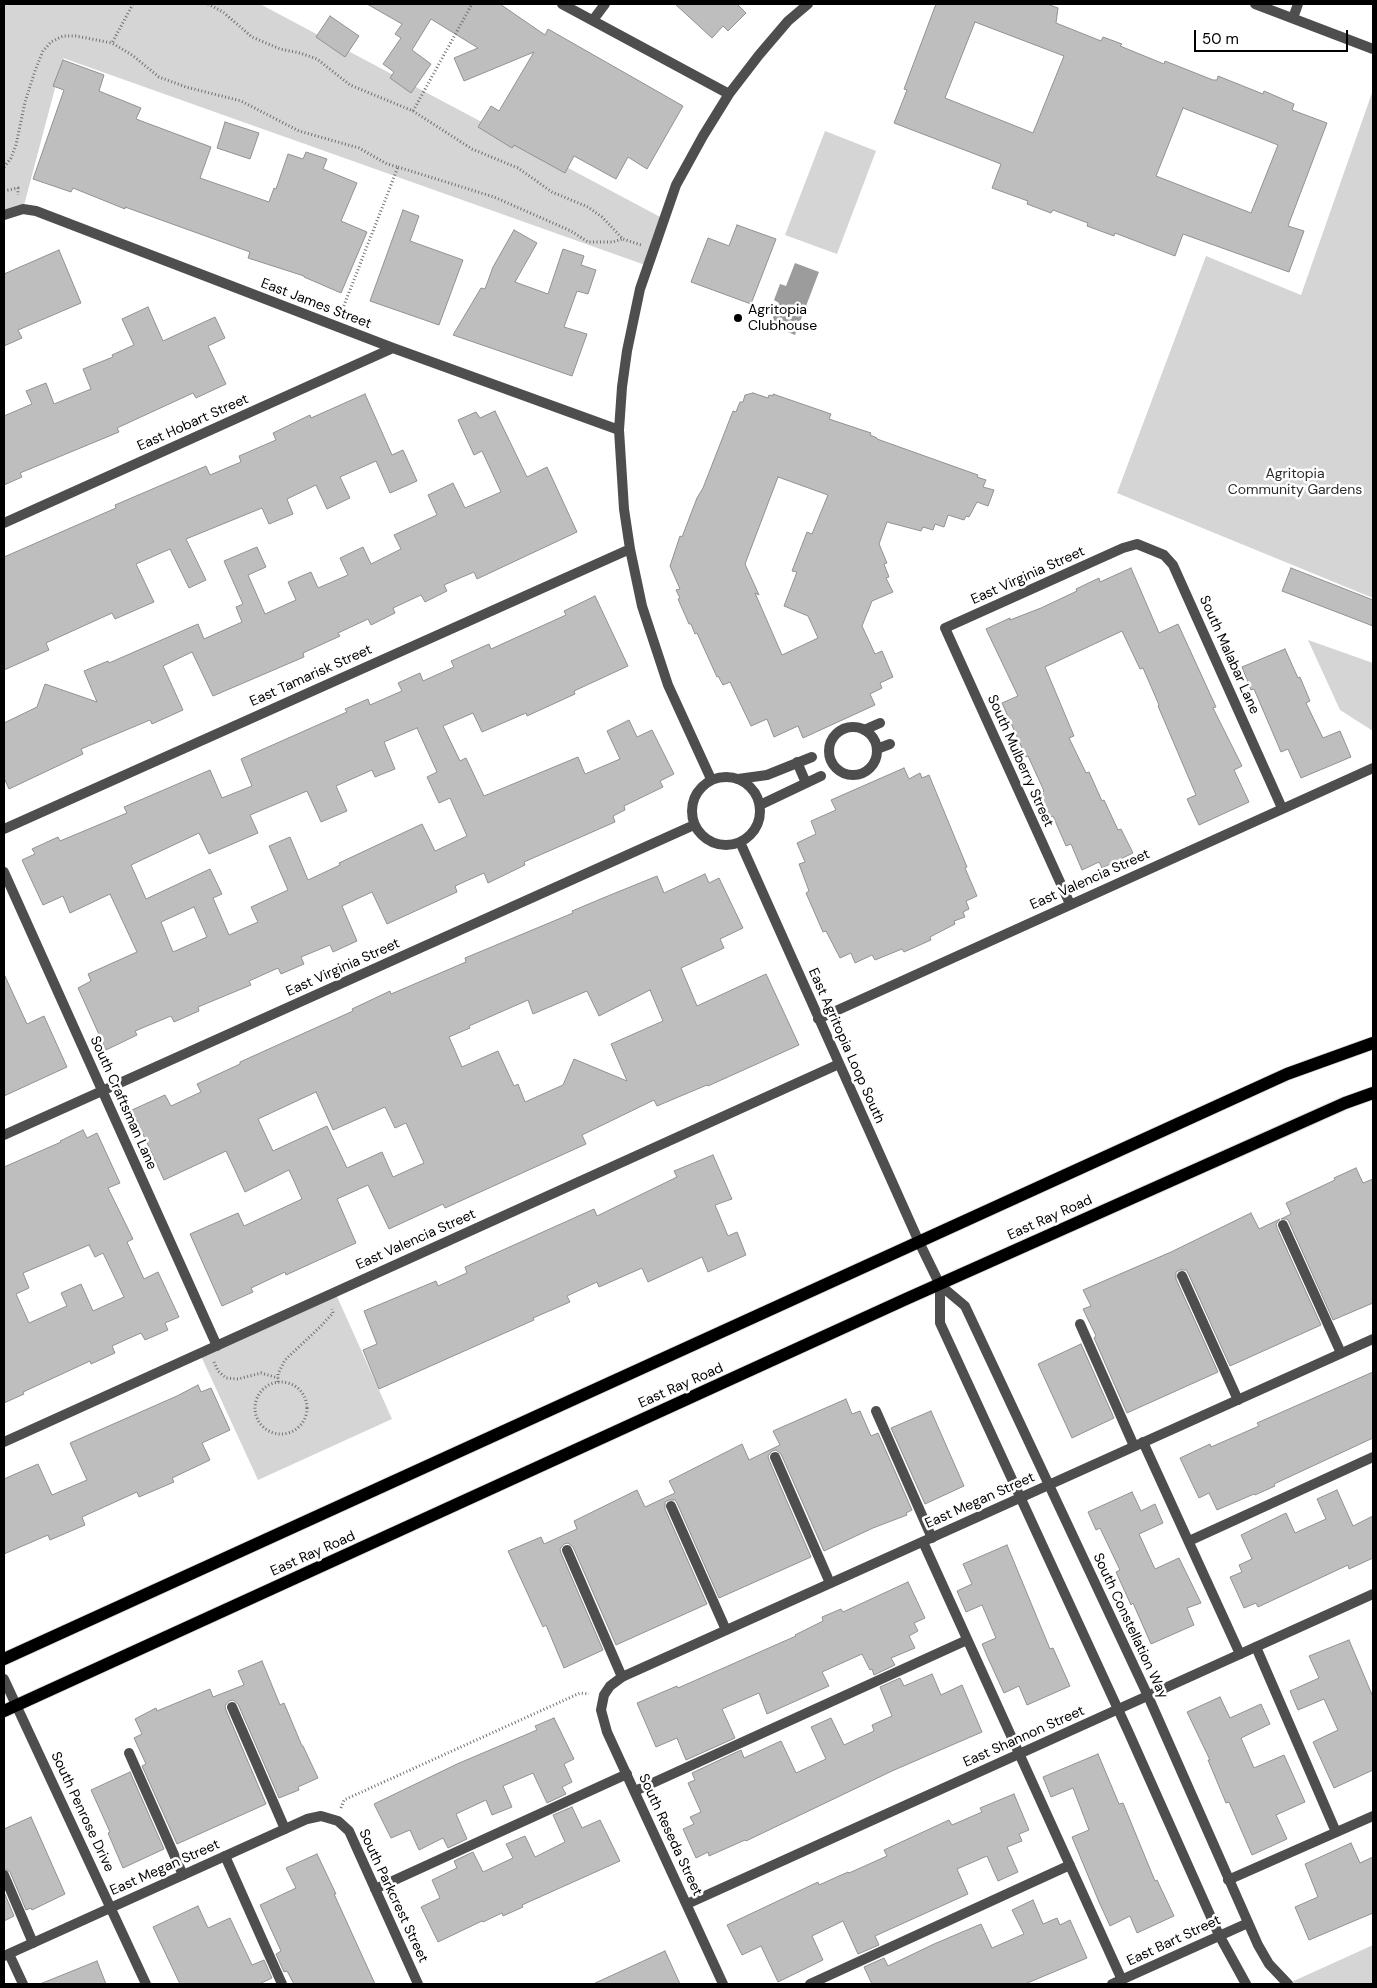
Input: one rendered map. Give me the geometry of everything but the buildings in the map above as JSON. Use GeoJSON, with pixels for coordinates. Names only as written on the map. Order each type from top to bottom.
{"type":"FeatureCollection","features":[{"type":"Feature","properties":{"kind":"main road"},"geometry":{"type":"LineString","coordinates":[[4,1659],[1287,1074],[1373,1043]]}},
{"type":"Feature","properties":{"kind":"main road","name":"East Ray Road"},"geometry":{"type":"LineString","coordinates":[[10,1708],[940,1285],[1345,1103],[1373,1093]]}},
{"type":"Feature","properties":{"kind":"street"},"geometry":{"type":"LineString","coordinates":[[562,4],[730,94]]}},
{"type":"Feature","properties":{"kind":"street"},"geometry":{"type":"LineString","coordinates":[[593,20],[604,4]]}},
{"type":"Feature","properties":{"kind":"street"},"geometry":{"type":"LineString","coordinates":[[711,780],[668,685],[642,606],[624,509],[619,430],[622,387],[630,333],[640,289],[676,185],[703,136],[730,94],[759,55],[788,21],[808,4]]}},
{"type":"Feature","properties":{"kind":"street"},"geometry":{"type":"LineString","coordinates":[[1256,4],[1373,49]]}},
{"type":"Feature","properties":{"kind":"street"},"geometry":{"type":"LineString","coordinates":[[1293,18],[1298,4]]}},
{"type":"Feature","properties":{"kind":"street","name":"East James Street"},"geometry":{"type":"LineString","coordinates":[[4,215],[23,209],[36,211],[393,348],[619,430]]}},
{"type":"Feature","properties":{"kind":"street","name":"East Hobart Street"},"geometry":{"type":"LineString","coordinates":[[4,523],[393,348]]}},
{"type":"Feature","properties":{"kind":"street","name":"South Malabar Lane"},"geometry":{"type":"LineString","coordinates":[[1123,548],[1138,544],[1164,555],[1172,565],[1282,808]]}},
{"type":"Feature","properties":{"kind":"street","name":"East Virginia Street"},"geometry":{"type":"LineString","coordinates":[[945,628],[1123,548]]}},
{"type":"Feature","properties":{"kind":"street","name":"East Tamarisk Street"},"geometry":{"type":"LineString","coordinates":[[4,829],[630,549]]}},
{"type":"Feature","properties":{"kind":"street","name":"South Mulberry Street"},"geometry":{"type":"LineString","coordinates":[[945,628],[1070,904]]}},
{"type":"Feature","properties":{"kind":"street"},"geometry":{"type":"LineString","coordinates":[[864,730],[880,722]]}},
{"type":"Feature","properties":{"kind":"street"},"geometry":{"type":"LineString","coordinates":[[857,727],[864,730],[875,742],[877,749],[873,765],[860,774],[844,774],[837,769],[832,764],[829,751],[830,741],[841,730],[857,727]]}},
{"type":"Feature","properties":{"kind":"street"},"geometry":{"type":"LineString","coordinates":[[877,749],[890,744]]}},
{"type":"Feature","properties":{"kind":"street"},"geometry":{"type":"LineString","coordinates":[[738,778],[752,789],[760,805],[760,816],[756,827],[749,836],[740,842],[718,845],[708,841],[700,834],[694,825],[691,814],[692,804],[702,786],[711,780],[729,776],[738,778],[767,775],[829,751]]}},
{"type":"Feature","properties":{"kind":"street"},"geometry":{"type":"LineString","coordinates":[[797,762],[806,783]]}},
{"type":"Feature","properties":{"kind":"street","name":"East Valencia Street"},"geometry":{"type":"LineString","coordinates":[[818,1019],[1373,768]]}},
{"type":"Feature","properties":{"kind":"street"},"geometry":{"type":"LineString","coordinates":[[760,805],[837,769]]}},
{"type":"Feature","properties":{"kind":"street","name":"East Virginia Street"},"geometry":{"type":"LineString","coordinates":[[4,1135],[694,825]]}},
{"type":"Feature","properties":{"kind":"street","name":"East Agritopia Loop South"},"geometry":{"type":"LineString","coordinates":[[740,842],[928,1261]]}},
{"type":"Feature","properties":{"kind":"street","name":"South Craftsman Lane"},"geometry":{"type":"LineString","coordinates":[[4,872],[102,1091],[213,1348]]}},
{"type":"Feature","properties":{"kind":"street","name":"East Valencia Street"},"geometry":{"type":"LineString","coordinates":[[4,1442],[839,1064]]}},
{"type":"Feature","properties":{"kind":"street"},"geometry":{"type":"LineString","coordinates":[[1283,1225],[1341,1353]]}},
{"type":"Feature","properties":{"kind":"street","name":"South Constellation Way"},"geometry":{"type":"LineString","coordinates":[[928,1261],[940,1285],[966,1306],[1148,1696],[1248,1923],[1270,1964],[1288,1984]]}},
{"type":"Feature","properties":{"kind":"street"},"geometry":{"type":"LineString","coordinates":[[1182,1276],[1238,1400]]}},
{"type":"Feature","properties":{"kind":"street","name":"South Constellation Way"},"geometry":{"type":"LineString","coordinates":[[940,1285],[940,1323],[1021,1497],[1219,1935],[1246,1984]]}},
{"type":"Feature","properties":{"kind":"street"},"geometry":{"type":"LineString","coordinates":[[1080,1324],[1189,1541],[1240,1654]]}},
{"type":"Feature","properties":{"kind":"street","name":"East Megan Street"},"geometry":{"type":"LineString","coordinates":[[604,1696],[610,1686],[622,1677],[1373,1338]]}},
{"type":"Feature","properties":{"kind":"street"},"geometry":{"type":"LineString","coordinates":[[876,1411],[967,1640],[1122,1980]]}},
{"type":"Feature","properties":{"kind":"street"},"geometry":{"type":"LineString","coordinates":[[775,1457],[830,1583]]}},
{"type":"Feature","properties":{"kind":"street"},"geometry":{"type":"LineString","coordinates":[[1189,1541],[1373,1457]]}},
{"type":"Feature","properties":{"kind":"street"},"geometry":{"type":"LineString","coordinates":[[671,1506],[726,1630]]}},
{"type":"Feature","properties":{"kind":"street"},"geometry":{"type":"LineString","coordinates":[[567,1550],[622,1677]]}},
{"type":"Feature","properties":{"kind":"street","name":"East Shannon Street"},"geometry":{"type":"LineString","coordinates":[[686,1904],[1240,1654],[1372,1597]]}},
{"type":"Feature","properties":{"kind":"street"},"geometry":{"type":"LineString","coordinates":[[635,1791],[967,1640]]}},
{"type":"Feature","properties":{"kind":"street"},"geometry":{"type":"LineString","coordinates":[[1256,1647],[1336,1832]]}},
{"type":"Feature","properties":{"kind":"street","name":"South Penrose Drive"},"geometry":{"type":"LineString","coordinates":[[4,1679],[10,1708],[111,1908],[146,1984]]}},
{"type":"Feature","properties":{"kind":"street","name":"South Reseda Street"},"geometry":{"type":"LineString","coordinates":[[604,1696],[602,1717],[607,1732],[723,1984]]}},
{"type":"Feature","properties":{"kind":"street"},"geometry":{"type":"LineString","coordinates":[[232,1707],[285,1829]]}},
{"type":"Feature","properties":{"kind":"street"},"geometry":{"type":"LineString","coordinates":[[129,1753],[183,1875]]}},
{"type":"Feature","properties":{"kind":"street"},"geometry":{"type":"LineString","coordinates":[[375,1889],[627,1774]]}},
{"type":"Feature","properties":{"kind":"street"},"geometry":{"type":"LineString","coordinates":[[1228,1880],[1373,1816]]}},
{"type":"Feature","properties":{"kind":"street","name":"East Megan Street"},"geometry":{"type":"LineString","coordinates":[[6,1955],[285,1829],[315,1817],[324,1817],[337,1821]]}},
{"type":"Feature","properties":{"kind":"street","name":"South Parkcrest Street"},"geometry":{"type":"LineString","coordinates":[[337,1821],[352,1836],[418,1984]]}},
{"type":"Feature","properties":{"kind":"street"},"geometry":{"type":"LineString","coordinates":[[225,1856],[282,1984]]}},
{"type":"Feature","properties":{"kind":"street"},"geometry":{"type":"LineString","coordinates":[[810,1984],[1070,1865]]}},
{"type":"Feature","properties":{"kind":"street"},"geometry":{"type":"LineString","coordinates":[[4,1875],[33,1943]]}},
{"type":"Feature","properties":{"kind":"street","name":"East Bart Street"},"geometry":{"type":"LineString","coordinates":[[1112,1984],[1248,1923]]}},
{"type":"Feature","properties":{"kind":"street"},"geometry":{"type":"LineString","coordinates":[[6,1955],[23,1984]]}},
{"type":"Feature","properties":{"kind":"path"},"geometry":{"type":"LineString","coordinates":[[112,43],[133,4]]}},
{"type":"Feature","properties":{"kind":"path"},"geometry":{"type":"LineString","coordinates":[[208,4],[222,12],[252,37],[280,49],[300,52],[317,59],[350,85],[413,111],[472,148],[518,168],[552,192],[588,207],[602,217],[623,239],[654,249]]}},
{"type":"Feature","properties":{"kind":"path"},"geometry":{"type":"LineString","coordinates":[[413,111],[472,4]]}},
{"type":"Feature","properties":{"kind":"path"},"geometry":{"type":"LineString","coordinates":[[4,167],[11,158],[16,145],[26,102],[43,51],[51,42],[63,36],[76,36],[112,43],[132,55],[159,77],[186,87],[241,101],[299,131],[360,148],[387,164],[494,198],[555,224],[588,242],[613,242],[623,239]]}},
{"type":"Feature","properties":{"kind":"path"},"geometry":{"type":"LineString","coordinates":[[336,326],[398,167]]}},
{"type":"Feature","properties":{"kind":"path"},"geometry":{"type":"LineString","coordinates":[[213,1348],[218,1371],[226,1378],[238,1379],[261,1373],[278,1380],[288,1382],[301,1391],[307,1406],[303,1420],[299,1426],[290,1432],[280,1434],[270,1432],[261,1426],[256,1417],[254,1407],[256,1397],[263,1388],[278,1380],[285,1360],[332,1313],[332,1294]]}},
{"type":"Feature","properties":{"kind":"path"},"geometry":{"type":"LineString","coordinates":[[337,1821],[344,1800],[580,1693],[604,1696]]}},
{"type":"Feature","properties":{"kind":"green space"},"geometry":{"type":"Polygon","coordinates":[[[4,4],[260,4],[664,219],[648,266],[63,58],[23,209],[4,215],[4,4]]]}},
{"type":"Feature","properties":{"kind":"green space","name":"Agritopia Community Gardens"},"geometry":{"type":"Polygon","coordinates":[[[1373,90],[1373,598],[1117,493],[1206,256],[1301,295],[1373,90]]]}},
{"type":"Feature","properties":{"kind":"green space"},"geometry":{"type":"Polygon","coordinates":[[[825,131],[876,151],[837,254],[785,235],[825,131]]]}},
{"type":"Feature","properties":{"kind":"green space"},"geometry":{"type":"Polygon","coordinates":[[[1308,640],[1373,663],[1373,731],[1340,710],[1308,640]]]}},
{"type":"Feature","properties":{"kind":"green space"},"geometry":{"type":"Polygon","coordinates":[[[335,1292],[392,1419],[258,1480],[200,1354],[335,1292]]]}},
{"type":"Feature","properties":{"kind":"green space"},"geometry":{"type":"Polygon","coordinates":[[[1373,1945],[1373,1984],[1287,1984],[1373,1945]]]}},
{"type":"Feature","properties":{"kind":"shaded area"},"geometry":{"type":"Polygon","coordinates":[[[795,263],[819,272],[795,335],[770,325],[779,303],[774,300],[780,284],[786,286],[795,263]]]}},
{"type":"Feature","properties":{"kind":"place","name":"Agritopia Clubhouse"},"geometry":{"type":"Point","coordinates":[738,318]}}]}
